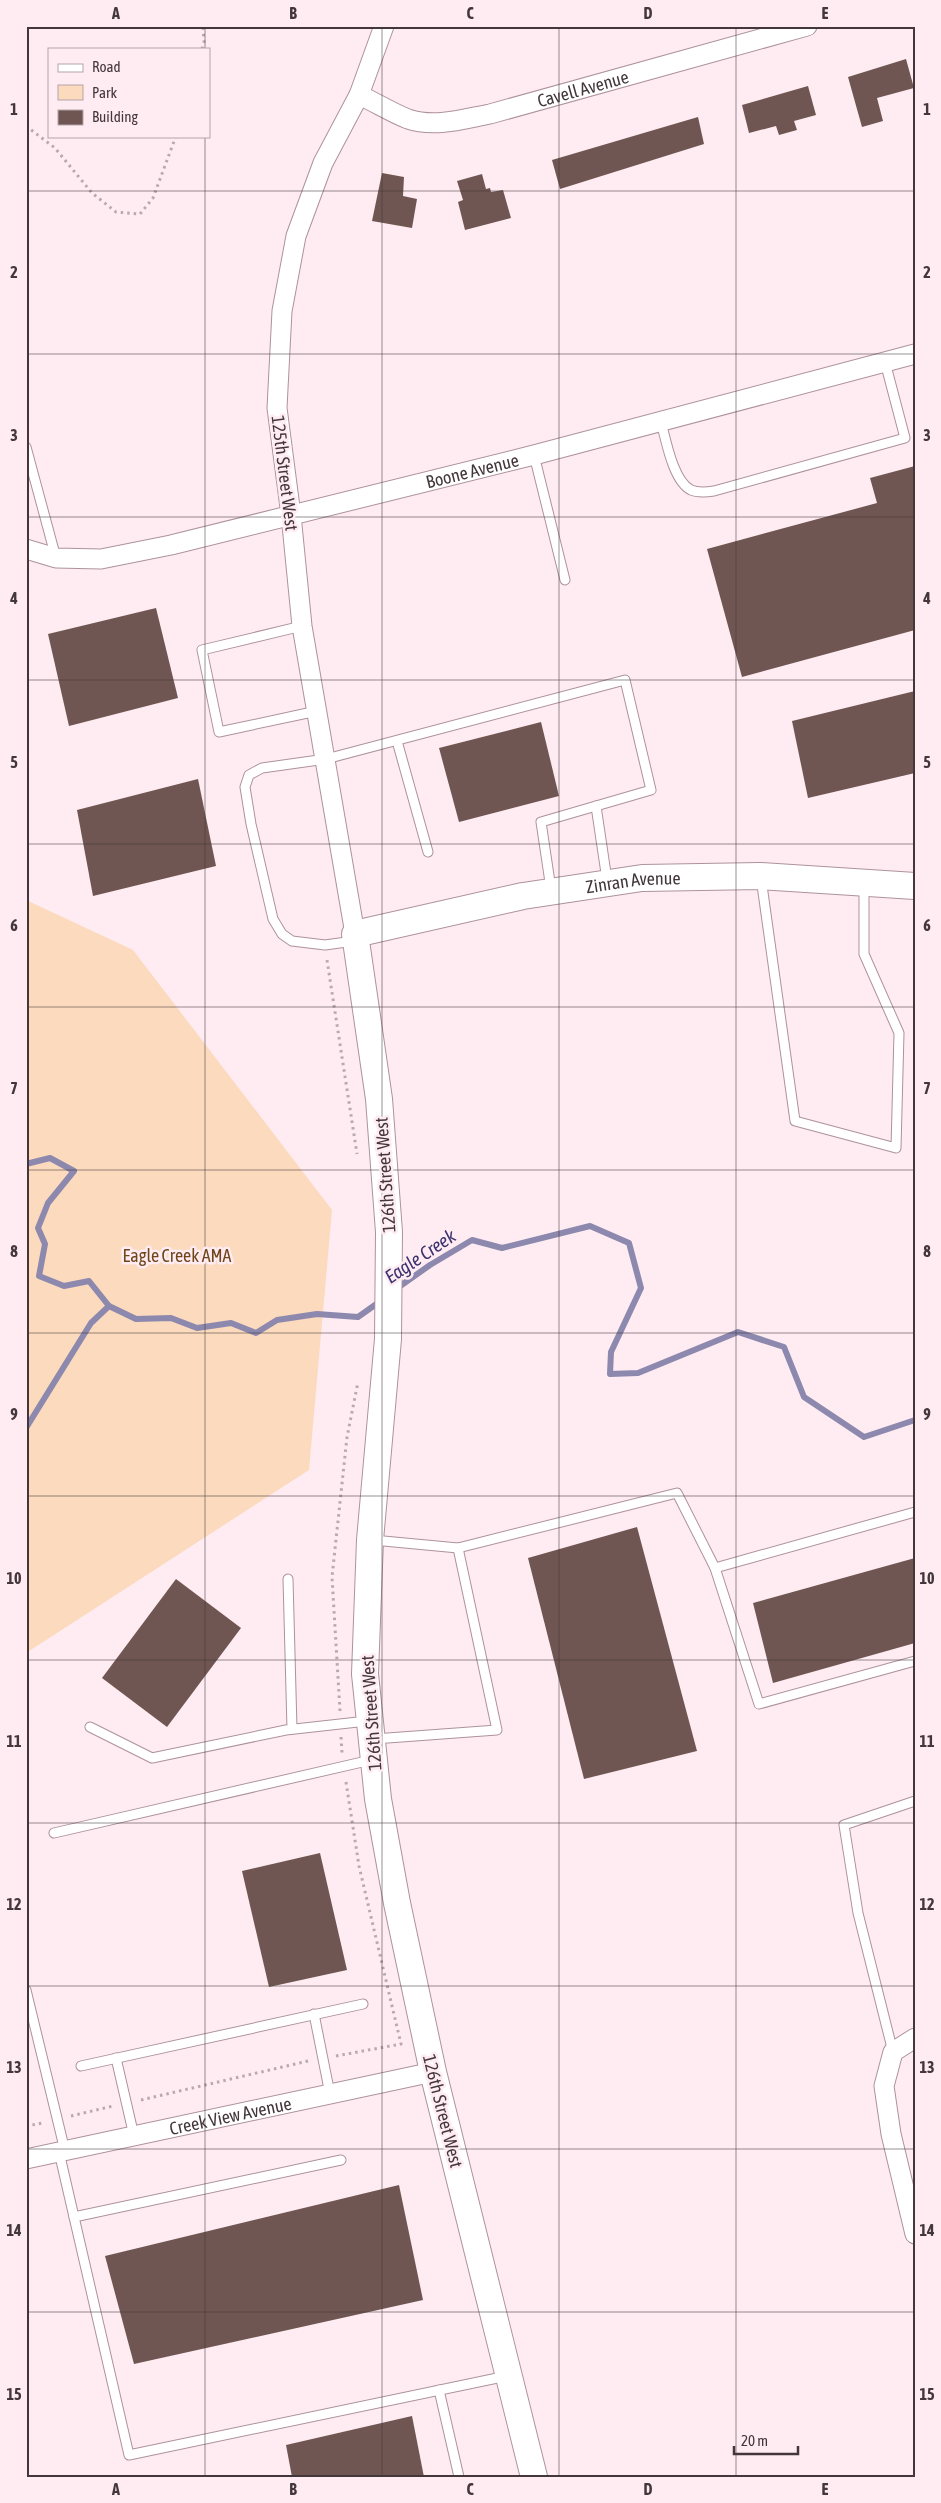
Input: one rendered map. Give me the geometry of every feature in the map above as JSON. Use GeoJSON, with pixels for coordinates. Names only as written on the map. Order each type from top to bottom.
{"type":"FeatureCollection","features":[{"type":"Feature","properties":{"kind":"street","name":"125th Street West"},"geometry":{"type":"LineString","coordinates":[[356,938],[302,626],[291,515],[277,408],[282,311],[296,236],[323,163],[359,95],[384,26]]}},
{"type":"Feature","properties":{"kind":"street","name":"Cavell Avenue"},"geometry":{"type":"LineString","coordinates":[[359,95],[408,119],[429,123],[451,122],[490,114],[807,26]]}},
{"type":"Feature","properties":{"kind":"street","name":"Boone Avenue"},"geometry":{"type":"LineString","coordinates":[[26,549],[56,558],[101,560],[534,456],[915,354]]}},
{"type":"Feature","properties":{"kind":"street","name":"Zinran Avenue"},"geometry":{"type":"LineString","coordinates":[[356,938],[552,892],[642,878],[760,876],[864,881],[915,886]]}},
{"type":"Feature","properties":{"kind":"street","name":"126th Street West"},"geometry":{"type":"LineString","coordinates":[[356,938],[379,1099],[389,1232],[388,1339],[370,1540],[365,1674],[378,1799],[397,1903],[433,2072],[534,2477]]}},
{"type":"Feature","properties":{"kind":"street"},"geometry":{"type":"LineString","coordinates":[[915,2038],[893,2052],[884,2086],[890,2134],[912,2215],[915,2234]]}},
{"type":"Feature","properties":{"kind":"street","name":"Creek View Avenue"},"geometry":{"type":"LineString","coordinates":[[26,2159],[433,2072]]}},
{"type":"Feature","properties":{"kind":"lane"},"geometry":{"type":"LineString","coordinates":[[661,422],[676,473],[691,490],[703,492],[734,486],[905,438],[885,362]]}},
{"type":"Feature","properties":{"kind":"lane"},"geometry":{"type":"LineString","coordinates":[[26,447],[56,558]]}},
{"type":"Feature","properties":{"kind":"lane"},"geometry":{"type":"LineString","coordinates":[[534,456],[565,580]]}},
{"type":"Feature","properties":{"kind":"lane"},"geometry":{"type":"LineString","coordinates":[[302,626],[202,650],[219,732],[317,711]]}},
{"type":"Feature","properties":{"kind":"lane"},"geometry":{"type":"LineString","coordinates":[[356,938],[325,945],[292,941],[282,934],[273,919],[251,824],[245,787],[249,775],[262,768],[326,758],[625,680],[651,790],[540,822],[552,892]]}},
{"type":"Feature","properties":{"kind":"lane"},"geometry":{"type":"LineString","coordinates":[[396,741],[428,852]]}},
{"type":"Feature","properties":{"kind":"lane"},"geometry":{"type":"LineString","coordinates":[[596,806],[607,883]]}},
{"type":"Feature","properties":{"kind":"lane"},"geometry":{"type":"LineString","coordinates":[[760,876],[795,1121],[896,1148],[899,1033],[864,954],[864,881]]}},
{"type":"Feature","properties":{"kind":"lane"},"geometry":{"type":"LineString","coordinates":[[370,1540],[458,1548],[677,1494],[715,1568],[759,1704],[915,1661]]}},
{"type":"Feature","properties":{"kind":"lane"},"geometry":{"type":"LineString","coordinates":[[715,1568],[915,1512]]}},
{"type":"Feature","properties":{"kind":"lane"},"geometry":{"type":"LineString","coordinates":[[90,1727],[152,1758],[292,1729],[341,1724],[372,1740],[497,1730],[458,1548]]}},
{"type":"Feature","properties":{"kind":"lane"},"geometry":{"type":"LineString","coordinates":[[288,1579],[292,1729]]}},
{"type":"Feature","properties":{"kind":"lane"},"geometry":{"type":"LineString","coordinates":[[54,1833],[343,1766],[372,1740]]}},
{"type":"Feature","properties":{"kind":"lane"},"geometry":{"type":"LineString","coordinates":[[893,2052],[858,1913],[844,1825],[915,1801]]}},
{"type":"Feature","properties":{"kind":"lane"},"geometry":{"type":"LineString","coordinates":[[26,1990],[58,2119],[74,2217],[129,2455],[509,2376]]}},
{"type":"Feature","properties":{"kind":"lane"},"geometry":{"type":"LineString","coordinates":[[81,2066],[363,2004]]}},
{"type":"Feature","properties":{"kind":"lane"},"geometry":{"type":"LineString","coordinates":[[314,2014],[330,2094]]}},
{"type":"Feature","properties":{"kind":"lane"},"geometry":{"type":"LineString","coordinates":[[116,2058],[134,2136]]}},
{"type":"Feature","properties":{"kind":"lane"},"geometry":{"type":"LineString","coordinates":[[74,2217],[341,2160]]}},
{"type":"Feature","properties":{"kind":"lane"},"geometry":{"type":"LineString","coordinates":[[439,2390],[459,2477]]}},
{"type":"Feature","properties":{"kind":"path"},"geometry":{"type":"LineString","coordinates":[[202,48],[204,42],[203,26]]}},
{"type":"Feature","properties":{"kind":"path"},"geometry":{"type":"LineString","coordinates":[[26,126],[55,148],[92,193],[116,212],[140,214],[153,198],[175,138]]}},
{"type":"Feature","properties":{"kind":"path"},"geometry":{"type":"LineString","coordinates":[[325,945],[358,1162]]}},
{"type":"Feature","properties":{"kind":"path"},"geometry":{"type":"LineString","coordinates":[[26,2126],[323,2058],[401,2044],[359,1866],[343,1766],[332,1577],[347,1436],[360,1375]]}},
{"type":"Feature","properties":{"kind":"green space","name":"Eagle Creek AMA"},"geometry":{"type":"Polygon","coordinates":[[[26,900],[133,950],[332,1210],[309,1470],[26,1653],[26,900]]]}},
{"type":"Feature","properties":{"kind":"building"},"geometry":{"type":"Polygon","coordinates":[[[906,59],[914,88],[877,98],[883,121],[862,127],[848,77],[906,59]]]}},
{"type":"Feature","properties":{"kind":"building"},"geometry":{"type":"Polygon","coordinates":[[[808,86],[816,115],[794,121],[797,130],[779,135],[776,126],[749,133],[742,105],[808,86]]]}},
{"type":"Feature","properties":{"kind":"building"},"geometry":{"type":"Polygon","coordinates":[[[698,117],[704,144],[560,189],[552,160],[698,117]]]}},
{"type":"Feature","properties":{"kind":"building"},"geometry":{"type":"Polygon","coordinates":[[[382,173],[404,177],[403,196],[417,199],[412,228],[372,221],[382,173]]]}},
{"type":"Feature","properties":{"kind":"building"},"geometry":{"type":"Polygon","coordinates":[[[482,174],[486,189],[490,188],[491,192],[503,190],[511,218],[465,230],[458,202],[463,200],[457,181],[482,174]]]}},
{"type":"Feature","properties":{"kind":"building"},"geometry":{"type":"Polygon","coordinates":[[[915,466],[915,630],[742,677],[707,549],[877,503],[870,478],[915,466]]]}},
{"type":"Feature","properties":{"kind":"building"},"geometry":{"type":"Polygon","coordinates":[[[156,608],[178,698],[69,726],[48,634],[156,608]]]}},
{"type":"Feature","properties":{"kind":"building"},"geometry":{"type":"Polygon","coordinates":[[[915,691],[915,773],[808,798],[792,721],[915,691]]]}},
{"type":"Feature","properties":{"kind":"building"},"geometry":{"type":"Polygon","coordinates":[[[541,722],[559,796],[459,822],[439,748],[541,722]]]}},
{"type":"Feature","properties":{"kind":"building"},"geometry":{"type":"Polygon","coordinates":[[[198,779],[216,866],[93,896],[77,810],[198,779]]]}},
{"type":"Feature","properties":{"kind":"building"},"geometry":{"type":"Polygon","coordinates":[[[637,1527],[697,1751],[584,1779],[528,1558],[637,1527]]]}},
{"type":"Feature","properties":{"kind":"building"},"geometry":{"type":"Polygon","coordinates":[[[915,1558],[915,1643],[773,1683],[753,1603],[915,1558]]]}},
{"type":"Feature","properties":{"kind":"building"},"geometry":{"type":"Polygon","coordinates":[[[176,1579],[241,1628],[167,1727],[102,1678],[176,1579]]]}},
{"type":"Feature","properties":{"kind":"building"},"geometry":{"type":"Polygon","coordinates":[[[320,1853],[347,1970],[269,1987],[242,1871],[320,1853]]]}},
{"type":"Feature","properties":{"kind":"building"},"geometry":{"type":"Polygon","coordinates":[[[399,2185],[423,2300],[134,2364],[105,2256],[399,2185]]]}},
{"type":"Feature","properties":{"kind":"building"},"geometry":{"type":"Polygon","coordinates":[[[412,2416],[424,2477],[292,2477],[286,2445],[412,2416]]]}},
{"type":"Feature","properties":{"kind":"waterway","name":"Eagle Creek"},"geometry":{"type":"LineString","coordinates":[[26,1164],[50,1158],[74,1171],[48,1203],[38,1228],[45,1244],[39,1276],[64,1286],[89,1281],[109,1306],[136,1319],[171,1318],[197,1328],[231,1323],[256,1333],[277,1320],[317,1314],[358,1317],[382,1300]]}},
{"type":"Feature","properties":{"kind":"waterway","name":"Eagle Creek"},"geometry":{"type":"LineString","coordinates":[[396,1289],[430,1265],[472,1240],[502,1248],[590,1226],[629,1243],[641,1288],[611,1352],[610,1374],[638,1373],[738,1332],[784,1347],[804,1397],[864,1437],[915,1420]]}},
{"type":"Feature","properties":{"kind":"waterway"},"geometry":{"type":"LineString","coordinates":[[26,1428],[91,1323],[109,1306]]}}]}
